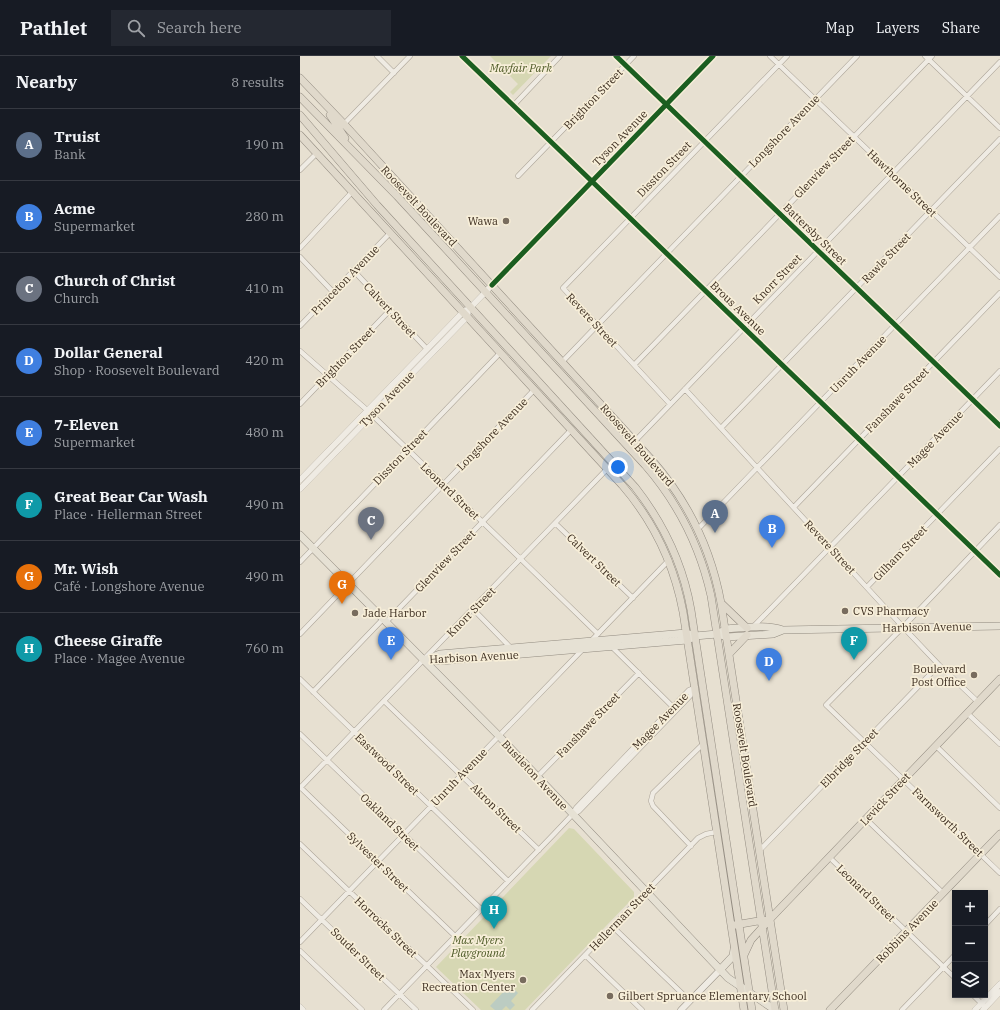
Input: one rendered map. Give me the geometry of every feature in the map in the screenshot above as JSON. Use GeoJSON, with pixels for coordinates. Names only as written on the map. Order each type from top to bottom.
{"type":"FeatureCollection","features":[{"type":"Feature","properties":{"kind":"highway","name":"Roosevelt Boulevard"},"geometry":{"type":"LineString","coordinates":[[300,78],[659,467],[692,516],[712,564],[722,603],[784,1010]]}},
{"type":"Feature","properties":{"kind":"highway","name":"Roosevelt Boulevard"},"geometry":{"type":"LineString","coordinates":[[300,98],[397,196],[644,465],[666,491],[684,519],[701,558],[710,590],[775,1010]]}},
{"type":"Feature","properties":{"kind":"highway"},"geometry":{"type":"LineString","coordinates":[[324,104],[352,149]]}},
{"type":"Feature","properties":{"kind":"highway"},"geometry":{"type":"LineString","coordinates":[[300,115],[357,183],[628,479],[648,504],[664,530],[680,565],[690,600],[752,1010]]}},
{"type":"Feature","properties":{"kind":"highway"},"geometry":{"type":"LineString","coordinates":[[300,135],[607,469],[641,509],[657,534],[669,560],[678,588],[687,637],[744,1010]]}},
{"type":"Feature","properties":{"kind":"highway"},"geometry":{"type":"LineString","coordinates":[[390,233],[436,270]]}},
{"type":"Feature","properties":{"kind":"highway"},"geometry":{"type":"LineString","coordinates":[[722,603],[749,630],[729,654]]}},
{"type":"Feature","properties":{"kind":"highway","name":"Levick Street"},"geometry":{"type":"LineString","coordinates":[[731,926],[739,924],[762,925],[770,918],[1000,680]]}},
{"type":"Feature","properties":{"kind":"highway"},"geometry":{"type":"LineString","coordinates":[[732,732],[735,693]]}},
{"type":"Feature","properties":{"kind":"highway"},"geometry":{"type":"LineString","coordinates":[[710,793],[724,825]]}},
{"type":"Feature","properties":{"kind":"highway"},"geometry":{"type":"LineString","coordinates":[[742,799],[757,835]]}},
{"type":"Feature","properties":{"kind":"highway","name":"Robbins Avenue"},"geometry":{"type":"LineString","coordinates":[[830,1010],[1000,834]]}},
{"type":"Feature","properties":{"kind":"highway"},"geometry":{"type":"LineString","coordinates":[[744,955],[751,940],[762,925]]}},
{"type":"Feature","properties":{"kind":"main road","name":"Bustleton Avenue"},"geometry":{"type":"LineString","coordinates":[[300,535],[499,736],[720,970],[732,982],[775,1010]]}},
{"type":"Feature","properties":{"kind":"main road","name":"Harbison Avenue"},"geometry":{"type":"LineString","coordinates":[[515,651],[611,646],[749,630],[773,634],[783,630],[1000,626]]}},
{"type":"Feature","properties":{"kind":"main road","name":"Harbison Avenue"},"geometry":{"type":"LineString","coordinates":[[424,660],[440,661],[590,642],[687,637]]}},
{"type":"Feature","properties":{"kind":"main road"},"geometry":{"type":"LineString","coordinates":[[682,1010],[733,956],[734,949]]}},
{"type":"Feature","properties":{"kind":"street"},"geometry":{"type":"LineString","coordinates":[[377,56],[394,73]]}},
{"type":"Feature","properties":{"kind":"street"},"geometry":{"type":"LineString","coordinates":[[344,124],[410,56]]}},
{"type":"Feature","properties":{"kind":"street","name":"Brous Avenue"},"geometry":{"type":"LineString","coordinates":[[462,56],[1000,575]]}},
{"type":"Feature","properties":{"kind":"street"},"geometry":{"type":"LineString","coordinates":[[513,106],[560,56]]}},
{"type":"Feature","properties":{"kind":"street","name":"Battersby Street"},"geometry":{"type":"LineString","coordinates":[[616,56],[1000,426]]}},
{"type":"Feature","properties":{"kind":"street","name":"Brighton Street"},"geometry":{"type":"LineString","coordinates":[[518,176],[634,56]]}},
{"type":"Feature","properties":{"kind":"street","name":"Tyson Avenue"},"geometry":{"type":"LineString","coordinates":[[300,490],[372,415],[470,308],[713,56]]}},
{"type":"Feature","properties":{"kind":"street","name":"Hawthorne Street"},"geometry":{"type":"LineString","coordinates":[[770,56],[1000,277]]}},
{"type":"Feature","properties":{"kind":"street","name":"Disston Street"},"geometry":{"type":"LineString","coordinates":[[563,288],[787,56]]}},
{"type":"Feature","properties":{"kind":"street","name":"Longshore Avenue"},"geometry":{"type":"LineString","coordinates":[[562,362],[857,56]]}},
{"type":"Feature","properties":{"kind":"street"},"geometry":{"type":"LineString","coordinates":[[929,57],[1000,128]]}},
{"type":"Feature","properties":{"kind":"street","name":"Glenview Street"},"geometry":{"type":"LineString","coordinates":[[634,365],[929,57]]}},
{"type":"Feature","properties":{"kind":"street","name":"Knorr Street"},"geometry":{"type":"LineString","coordinates":[[635,441],[1000,62]]}},
{"type":"Feature","properties":{"kind":"street","name":"Rawle Street"},"geometry":{"type":"LineString","coordinates":[[721,428],[1000,139]]}},
{"type":"Feature","properties":{"kind":"street"},"geometry":{"type":"LineString","coordinates":[[300,170],[316,153]]}},
{"type":"Feature","properties":{"kind":"street"},"geometry":{"type":"LineString","coordinates":[[300,248],[352,192]]}},
{"type":"Feature","properties":{"kind":"street","name":"Unruh Avenue"},"geometry":{"type":"LineString","coordinates":[[698,529],[1000,216]]}},
{"type":"Feature","properties":{"kind":"street","name":"Princeton Avenue"},"geometry":{"type":"LineString","coordinates":[[300,326],[390,233]]}},
{"type":"Feature","properties":{"kind":"street"},"geometry":{"type":"LineString","coordinates":[[300,257],[333,292]]}},
{"type":"Feature","properties":{"kind":"street","name":"Calvert Street"},"geometry":{"type":"LineString","coordinates":[[353,270],[427,349]]}},
{"type":"Feature","properties":{"kind":"street","name":"Revere Street"},"geometry":{"type":"LineString","coordinates":[[563,288],[670,404]]}},
{"type":"Feature","properties":{"kind":"street","name":"Fanshawe Street"},"geometry":{"type":"LineString","coordinates":[[794,507],[1000,293]]}},
{"type":"Feature","properties":{"kind":"street","name":"Brighton Street"},"geometry":{"type":"LineString","coordinates":[[300,404],[390,310]]}},
{"type":"Feature","properties":{"kind":"street","name":"Tyson Avenue"},"geometry":{"type":"LineString","coordinates":[[300,480],[367,410],[419,362],[427,349],[465,315]]}},
{"type":"Feature","properties":{"kind":"street","name":"Leonard Street"},"geometry":{"type":"LineString","coordinates":[[300,351],[367,410],[598,634]]}},
{"type":"Feature","properties":{"kind":"street","name":"Disston Street"},"geometry":{"type":"LineString","coordinates":[[300,562],[500,353]]}},
{"type":"Feature","properties":{"kind":"street","name":"Magee Avenue"},"geometry":{"type":"LineString","coordinates":[[749,630],[1000,371]]}},
{"type":"Feature","properties":{"kind":"street","name":"Revere Street"},"geometry":{"type":"LineString","coordinates":[[685,389],[903,627],[939,665],[978,702]]}},
{"type":"Feature","properties":{"kind":"street","name":"Longshore Avenue"},"geometry":{"type":"LineString","coordinates":[[300,634],[534,390]]}},
{"type":"Feature","properties":{"kind":"street","name":"Glenview Street"},"geometry":{"type":"LineString","coordinates":[[313,692],[483,522],[571,430]]}},
{"type":"Feature","properties":{"kind":"street","name":"Gilham Street"},"geometry":{"type":"LineString","coordinates":[[867,587],[1000,449]]}},
{"type":"Feature","properties":{"kind":"street","name":"Knorr Street"},"geometry":{"type":"LineString","coordinates":[[300,788],[473,610],[607,469]]}},
{"type":"Feature","properties":{"kind":"street","name":"Calvert Street"},"geometry":{"type":"LineString","coordinates":[[555,523],[633,598]]}},
{"type":"Feature","properties":{"kind":"street"},"geometry":{"type":"LineString","coordinates":[[903,627],[1000,525]]}},
{"type":"Feature","properties":{"kind":"street","name":"Unruh Avenue"},"geometry":{"type":"LineString","coordinates":[[300,942],[669,560]]}},
{"type":"Feature","properties":{"kind":"street"},"geometry":{"type":"LineString","coordinates":[[473,610],[515,651]]}},
{"type":"Feature","properties":{"kind":"street","name":"Farnsworth Street"},"geometry":{"type":"LineString","coordinates":[[903,627],[826,705],[1000,873]]}},
{"type":"Feature","properties":{"kind":"street"},"geometry":{"type":"LineString","coordinates":[[611,646],[675,708]]}},
{"type":"Feature","properties":{"kind":"street","name":"Elbridge Street"},"geometry":{"type":"LineString","coordinates":[[759,851],[939,665]]}},
{"type":"Feature","properties":{"kind":"street","name":"Fanshawe Street"},"geometry":{"type":"LineString","coordinates":[[537,777],[638,673]]}},
{"type":"Feature","properties":{"kind":"street","name":"Eastwood Street"},"geometry":{"type":"LineString","coordinates":[[300,679],[508,880]]}},
{"type":"Feature","properties":{"kind":"street","name":"Magee Avenue"},"geometry":{"type":"LineString","coordinates":[[384,1010],[538,850],[576,808],[675,708],[689,690],[694,688]]}},
{"type":"Feature","properties":{"kind":"street","name":"Akron Street"},"geometry":{"type":"LineString","coordinates":[[384,701],[538,850]]}},
{"type":"Feature","properties":{"kind":"street"},"geometry":{"type":"LineString","coordinates":[[968,713],[1000,744]]}},
{"type":"Feature","properties":{"kind":"street","name":"Oakland Street"},"geometry":{"type":"LineString","coordinates":[[300,734],[481,909]]}},
{"type":"Feature","properties":{"kind":"street"},"geometry":{"type":"LineString","coordinates":[[691,846],[653,806],[651,798],[653,793],[703,744]]}},
{"type":"Feature","properties":{"kind":"street"},"geometry":{"type":"LineString","coordinates":[[936,746],[1000,808]]}},
{"type":"Feature","properties":{"kind":"street","name":"Sylvester Street"},"geometry":{"type":"LineString","coordinates":[[300,788],[455,936]]}},
{"type":"Feature","properties":{"kind":"street"},"geometry":{"type":"LineString","coordinates":[[866,819],[943,893]]}},
{"type":"Feature","properties":{"kind":"street","name":"Hellerman Street"},"geometry":{"type":"LineString","coordinates":[[532,1010],[691,846],[703,835],[716,832]]}},
{"type":"Feature","properties":{"kind":"street","name":"Horrocks Street"},"geometry":{"type":"LineString","coordinates":[[300,844],[473,1010]]}},
{"type":"Feature","properties":{"kind":"street","name":"Leonard Street"},"geometry":{"type":"LineString","coordinates":[[829,857],[952,975]]}},
{"type":"Feature","properties":{"kind":"street","name":"Souder Street"},"geometry":{"type":"LineString","coordinates":[[300,899],[416,1010]]}},
{"type":"Feature","properties":{"kind":"street"},"geometry":{"type":"LineString","coordinates":[[988,922],[1000,909]]}},
{"type":"Feature","properties":{"kind":"street"},"geometry":{"type":"LineString","coordinates":[[613,927],[690,1001]]}},
{"type":"Feature","properties":{"kind":"street"},"geometry":{"type":"LineString","coordinates":[[300,951],[362,1010]]}},
{"type":"Feature","properties":{"kind":"street"},"geometry":{"type":"LineString","coordinates":[[585,955],[642,1010]]}},
{"type":"Feature","properties":{"kind":"street"},"geometry":{"type":"LineString","coordinates":[[902,1010],[952,958]]}},
{"type":"Feature","properties":{"kind":"street"},"geometry":{"type":"LineString","coordinates":[[983,1007],[1000,984]]}},
{"type":"Feature","properties":{"kind":"street"},"geometry":{"type":"LineString","coordinates":[[975,1010],[983,1007],[1000,992]]}},
{"type":"Feature","properties":{"kind":"street"},"geometry":{"type":"LineString","coordinates":[[976,998],[983,1007]]}},
{"type":"Feature","properties":{"kind":"street"},"geometry":{"type":"LineString","coordinates":[[300,1007],[303,1010]]}},
{"type":"Feature","properties":{"kind":"green space","name":"Mayfair Park"},"geometry":{"type":"Polygon","coordinates":[[[490,56],[551,56],[513,95],[510,92],[518,84],[490,56]]]}},
{"type":"Feature","properties":{"kind":"green space","name":"Max Myers Playground"},"geometry":{"type":"Polygon","coordinates":[[[569,828],[574,829],[634,892],[634,897],[525,1010],[481,1010],[436,967],[569,828]]]}},
{"type":"Feature","properties":{"kind":"shaded area"},"geometry":{"type":"Polygon","coordinates":[[[510,985],[518,993],[511,1001],[515,1005],[510,1010],[506,1006],[502,1010],[495,1010],[490,1006],[510,985]]]}},
{"type":"Feature","properties":{"kind":"cycle path"},"geometry":{"type":"LineString","coordinates":[[462,56],[1000,575]]}},
{"type":"Feature","properties":{"kind":"cycle path"},"geometry":{"type":"LineString","coordinates":[[616,56],[1000,426]]}},
{"type":"Feature","properties":{"kind":"cycle path"},"geometry":{"type":"LineString","coordinates":[[492,285],[713,56]]}},
{"type":"Feature","properties":{"kind":"place","name":"Wawa"},"geometry":{"type":"Point","coordinates":[506,221]}},
{"type":"Feature","properties":{"kind":"place","name":"Truist"},"geometry":{"type":"Point","coordinates":[715,533]}},
{"type":"Feature","properties":{"kind":"place","name":"Church of Christ"},"geometry":{"type":"Point","coordinates":[371,540]}},
{"type":"Feature","properties":{"kind":"place","name":"Acme"},"geometry":{"type":"Point","coordinates":[772,548]}},
{"type":"Feature","properties":{"kind":"place","name":"Mr. Wish"},"geometry":{"type":"Point","coordinates":[342,604]}},
{"type":"Feature","properties":{"kind":"place","name":"CVS Pharmacy"},"geometry":{"type":"Point","coordinates":[845,611]}},
{"type":"Feature","properties":{"kind":"place","name":"Jade Harbor"},"geometry":{"type":"Point","coordinates":[355,613]}},
{"type":"Feature","properties":{"kind":"place","name":"7-Eleven"},"geometry":{"type":"Point","coordinates":[391,660]}},
{"type":"Feature","properties":{"kind":"place","name":"Great Bear Car Wash"},"geometry":{"type":"Point","coordinates":[854,660]}},
{"type":"Feature","properties":{"kind":"place","name":"Boulevard Post Office"},"geometry":{"type":"Point","coordinates":[974,675]}},
{"type":"Feature","properties":{"kind":"place","name":"Dollar General"},"geometry":{"type":"Point","coordinates":[769,681]}},
{"type":"Feature","properties":{"kind":"place","name":"Cheese Giraffe"},"geometry":{"type":"Point","coordinates":[494,929]}},
{"type":"Feature","properties":{"kind":"place","name":"Max Myers Recreation Center"},"geometry":{"type":"Point","coordinates":[523,980]}},
{"type":"Feature","properties":{"kind":"place","name":"Gilbert Spruance Elementary School"},"geometry":{"type":"Point","coordinates":[610,996]}}]}
